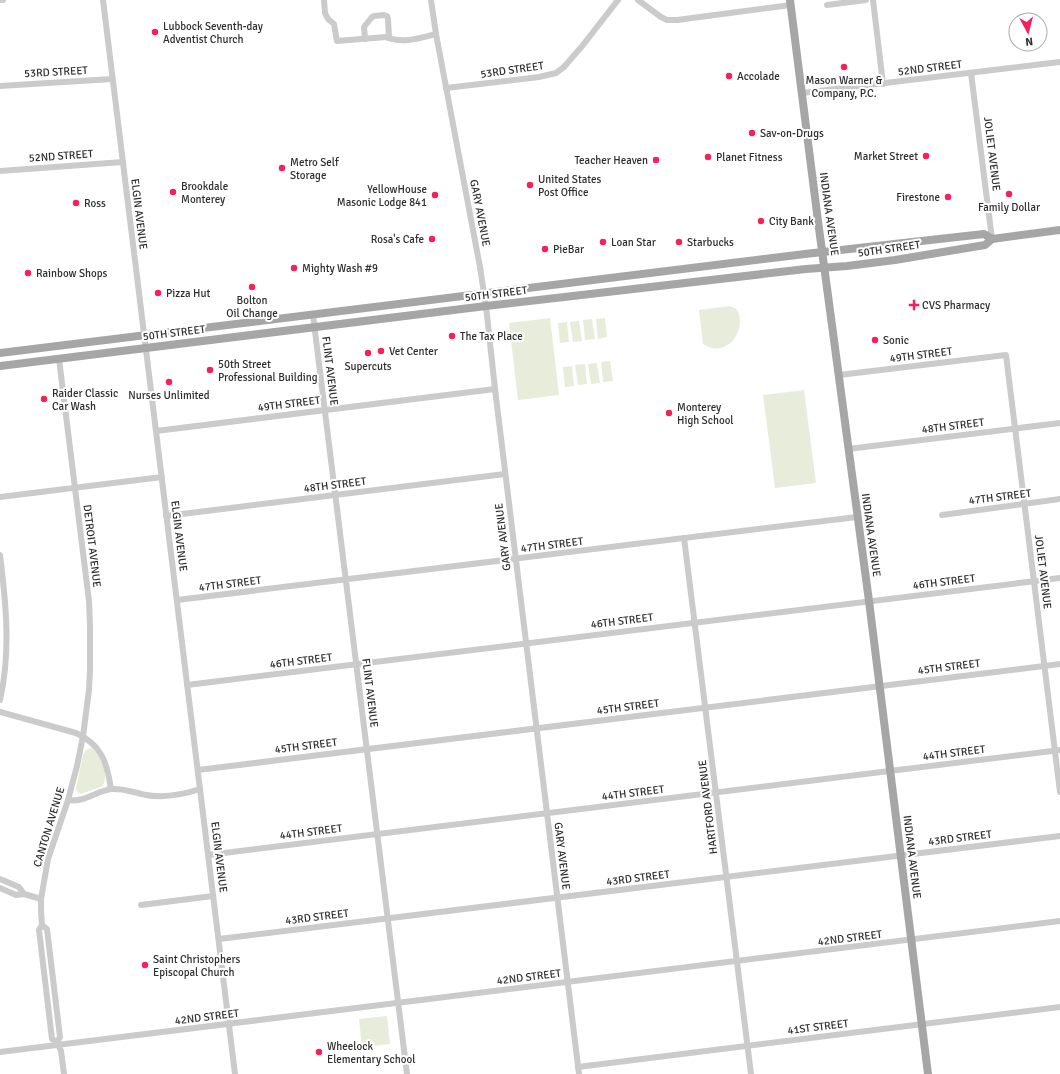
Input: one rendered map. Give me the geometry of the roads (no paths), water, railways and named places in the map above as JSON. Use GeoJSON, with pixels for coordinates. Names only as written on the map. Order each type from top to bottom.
{"type":"FeatureCollection","features":[{"type":"Feature","properties":{"kind":"main road","name":"INDIANA AVENUE"},"geometry":{"type":"LineString","coordinates":[[791,2],[928,1074]]}},
{"type":"Feature","properties":{"kind":"main road","name":"50TH STREET"},"geometry":{"type":"LineString","coordinates":[[0,366],[486,306],[895,260],[985,245],[992,239],[1060,230]]}},
{"type":"Feature","properties":{"kind":"main road","name":"50TH STREET"},"geometry":{"type":"LineString","coordinates":[[0,353],[823,252],[984,234],[992,239]]}},
{"type":"Feature","properties":{"kind":"street","name":"ELGIN AVENUE"},"geometry":{"type":"LineString","coordinates":[[103,0],[236,1074]]}},
{"type":"Feature","properties":{"kind":"street"},"geometry":{"type":"LineString","coordinates":[[324,0],[325,13],[328,19],[334,24],[337,40],[386,37],[393,40],[403,40],[436,34]]}},
{"type":"Feature","properties":{"kind":"street","name":"GARY AVENUE"},"geometry":{"type":"LineString","coordinates":[[431,0],[486,306],[505,474],[579,1074]]}},
{"type":"Feature","properties":{"kind":"street","name":"53RD STREET"},"geometry":{"type":"LineString","coordinates":[[446,88],[539,77],[556,73],[564,67],[618,0]]}},
{"type":"Feature","properties":{"kind":"street"},"geometry":{"type":"LineString","coordinates":[[638,0],[667,20],[677,20],[791,2]]}},
{"type":"Feature","properties":{"kind":"street"},"geometry":{"type":"LineString","coordinates":[[827,5],[866,0]]}},
{"type":"Feature","properties":{"kind":"street"},"geometry":{"type":"LineString","coordinates":[[873,0],[883,84]]}},
{"type":"Feature","properties":{"kind":"street"},"geometry":{"type":"LineString","coordinates":[[365,39],[364,27],[372,17],[384,15],[387,16],[388,19],[389,38]]}},
{"type":"Feature","properties":{"kind":"street","name":"52ND STREET"},"geometry":{"type":"LineString","coordinates":[[802,94],[1060,62]]}},
{"type":"Feature","properties":{"kind":"street","name":"JOLIET AVENUE"},"geometry":{"type":"LineString","coordinates":[[972,73],[992,239]]}},
{"type":"Feature","properties":{"kind":"street","name":"53RD STREET"},"geometry":{"type":"LineString","coordinates":[[0,86],[112,79]]}},
{"type":"Feature","properties":{"kind":"street","name":"52ND STREET"},"geometry":{"type":"LineString","coordinates":[[0,170],[123,162]]}},
{"type":"Feature","properties":{"kind":"street","name":"FLINT AVENUE"},"geometry":{"type":"LineString","coordinates":[[313,314],[407,1074]]}},
{"type":"Feature","properties":{"kind":"street","name":"JOLIET AVENUE"},"geometry":{"type":"LineString","coordinates":[[1006,354],[1044,666],[1057,750],[1060,792]]}},
{"type":"Feature","properties":{"kind":"street","name":"49TH STREET"},"geometry":{"type":"LineString","coordinates":[[839,375],[1006,354]]}},
{"type":"Feature","properties":{"kind":"street","name":"DETROIT AVENUE"},"geometry":{"type":"LineString","coordinates":[[59,358],[89,601],[89,690],[83,736]]}},
{"type":"Feature","properties":{"kind":"street","name":"49TH STREET"},"geometry":{"type":"LineString","coordinates":[[156,430],[495,389]]}},
{"type":"Feature","properties":{"kind":"street","name":"48TH STREET"},"geometry":{"type":"LineString","coordinates":[[848,449],[1060,424]]}},
{"type":"Feature","properties":{"kind":"street","name":"48TH STREET"},"geometry":{"type":"LineString","coordinates":[[166,516],[505,474]]}},
{"type":"Feature","properties":{"kind":"street"},"geometry":{"type":"LineString","coordinates":[[0,497],[162,478]]}},
{"type":"Feature","properties":{"kind":"street","name":"47TH STREET"},"geometry":{"type":"LineString","coordinates":[[942,514],[1060,499]]}},
{"type":"Feature","properties":{"kind":"street","name":"47TH STREET"},"geometry":{"type":"LineString","coordinates":[[177,600],[857,517]]}},
{"type":"Feature","properties":{"kind":"street","name":"HARTFORD AVENUE"},"geometry":{"type":"LineString","coordinates":[[684,538],[751,1074]]}},
{"type":"Feature","properties":{"kind":"street"},"geometry":{"type":"LineString","coordinates":[[0,555],[4,588],[7,638],[5,670],[0,700]]}},
{"type":"Feature","properties":{"kind":"street","name":"46TH STREET"},"geometry":{"type":"LineString","coordinates":[[187,685],[1060,578]]}},
{"type":"Feature","properties":{"kind":"street","name":"45TH STREET"},"geometry":{"type":"LineString","coordinates":[[198,770],[1060,664]]}},
{"type":"Feature","properties":{"kind":"street"},"geometry":{"type":"LineString","coordinates":[[0,712],[67,730],[83,736],[94,744],[104,757],[109,774],[111,789]]}},
{"type":"Feature","properties":{"kind":"street","name":"CANTON AVENUE"},"geometry":{"type":"LineString","coordinates":[[64,1074],[61,1051],[58,1043],[52,1039],[39,930],[42,924],[41,898],[48,859],[68,800],[83,736]]}},
{"type":"Feature","properties":{"kind":"street","name":"44TH STREET"},"geometry":{"type":"LineString","coordinates":[[208,855],[890,772],[1057,750]]}},
{"type":"Feature","properties":{"kind":"street"},"geometry":{"type":"LineString","coordinates":[[68,800],[78,800],[111,789],[122,789],[144,795],[155,796],[177,795],[200,789]]}},
{"type":"Feature","properties":{"kind":"street","name":"43RD STREET"},"geometry":{"type":"LineString","coordinates":[[219,939],[1060,836]]}},
{"type":"Feature","properties":{"kind":"street"},"geometry":{"type":"LineString","coordinates":[[0,879],[19,887],[24,894]]}},
{"type":"Feature","properties":{"kind":"street"},"geometry":{"type":"LineString","coordinates":[[0,888],[16,894],[24,894],[41,898]]}},
{"type":"Feature","properties":{"kind":"street"},"geometry":{"type":"LineString","coordinates":[[141,905],[213,896]]}},
{"type":"Feature","properties":{"kind":"street","name":"42ND STREET"},"geometry":{"type":"LineString","coordinates":[[0,1052],[58,1043],[229,1024],[1060,921]]}},
{"type":"Feature","properties":{"kind":"street","name":"CANTON AVENUE"},"geometry":{"type":"LineString","coordinates":[[42,924],[47,929],[60,1037],[58,1043]]}},
{"type":"Feature","properties":{"kind":"street"},"geometry":{"type":"LineString","coordinates":[[42,956],[50,955]]}},
{"type":"Feature","properties":{"kind":"street","name":"41ST STREET"},"geometry":{"type":"LineString","coordinates":[[578,1067],[1060,1007]]}},
{"type":"Feature","properties":{"kind":"place","name":"Lubbock Seventh-day Adventist Church"},"geometry":{"type":"Point","coordinates":[155,32]}},
{"type":"Feature","properties":{"kind":"place","name":"Mason Warner & Company, P.C."},"geometry":{"type":"Point","coordinates":[844,67]}},
{"type":"Feature","properties":{"kind":"place","name":"Accolade"},"geometry":{"type":"Point","coordinates":[729,76]}},
{"type":"Feature","properties":{"kind":"place","name":"Sav-on-Drugs"},"geometry":{"type":"Point","coordinates":[752,133]}},
{"type":"Feature","properties":{"kind":"place","name":"Market Street"},"geometry":{"type":"Point","coordinates":[926,156]}},
{"type":"Feature","properties":{"kind":"place","name":"Planet Fitness"},"geometry":{"type":"Point","coordinates":[708,157]}},
{"type":"Feature","properties":{"kind":"place","name":"Teacher Heaven"},"geometry":{"type":"Point","coordinates":[656,160]}},
{"type":"Feature","properties":{"kind":"place","name":"Metro Self Storage"},"geometry":{"type":"Point","coordinates":[282,168]}},
{"type":"Feature","properties":{"kind":"place","name":"United States Post Office"},"geometry":{"type":"Point","coordinates":[530,185]}},
{"type":"Feature","properties":{"kind":"place","name":"Brookdale Monterey"},"geometry":{"type":"Point","coordinates":[173,192]}},
{"type":"Feature","properties":{"kind":"place","name":"Family Dollar"},"geometry":{"type":"Point","coordinates":[1009,194]}},
{"type":"Feature","properties":{"kind":"place","name":"YellowHouse Masonic Lodge 841"},"geometry":{"type":"Point","coordinates":[435,195]}},
{"type":"Feature","properties":{"kind":"place","name":"Firestone"},"geometry":{"type":"Point","coordinates":[948,197]}},
{"type":"Feature","properties":{"kind":"place","name":"Ross"},"geometry":{"type":"Point","coordinates":[76,203]}},
{"type":"Feature","properties":{"kind":"place","name":"City Bank"},"geometry":{"type":"Point","coordinates":[761,221]}},
{"type":"Feature","properties":{"kind":"place","name":"Rosa's Cafe"},"geometry":{"type":"Point","coordinates":[432,239]}},
{"type":"Feature","properties":{"kind":"place","name":"Loan Star"},"geometry":{"type":"Point","coordinates":[603,242]}},
{"type":"Feature","properties":{"kind":"place","name":"Starbucks"},"geometry":{"type":"Point","coordinates":[679,242]}},
{"type":"Feature","properties":{"kind":"place","name":"PieBar"},"geometry":{"type":"Point","coordinates":[545,249]}},
{"type":"Feature","properties":{"kind":"place","name":"Mighty Wash #9"},"geometry":{"type":"Point","coordinates":[294,268]}},
{"type":"Feature","properties":{"kind":"place","name":"Rainbow Shops"},"geometry":{"type":"Point","coordinates":[28,273]}},
{"type":"Feature","properties":{"kind":"place","name":"Bolton Oil Change"},"geometry":{"type":"Point","coordinates":[252,287]}},
{"type":"Feature","properties":{"kind":"place","name":"Pizza Hut"},"geometry":{"type":"Point","coordinates":[158,293]}},
{"type":"Feature","properties":{"kind":"place","name":"CVS Pharmacy"},"geometry":{"type":"Point","coordinates":[914,305]}},
{"type":"Feature","properties":{"kind":"place","name":"The Tax Place"},"geometry":{"type":"Point","coordinates":[452,336]}},
{"type":"Feature","properties":{"kind":"place","name":"Sonic"},"geometry":{"type":"Point","coordinates":[875,340]}},
{"type":"Feature","properties":{"kind":"place","name":"Vet Center"},"geometry":{"type":"Point","coordinates":[381,351]}},
{"type":"Feature","properties":{"kind":"place","name":"Supercuts"},"geometry":{"type":"Point","coordinates":[368,353]}},
{"type":"Feature","properties":{"kind":"place","name":"50th Street Professional Building"},"geometry":{"type":"Point","coordinates":[210,370]}},
{"type":"Feature","properties":{"kind":"place","name":"Nurses Unlimited"},"geometry":{"type":"Point","coordinates":[169,382]}},
{"type":"Feature","properties":{"kind":"place","name":"Raider Classic Car Wash"},"geometry":{"type":"Point","coordinates":[44,399]}},
{"type":"Feature","properties":{"kind":"place","name":"Monterey High School"},"geometry":{"type":"Point","coordinates":[669,413]}},
{"type":"Feature","properties":{"kind":"place","name":"Saint Christophers Episcopal Church"},"geometry":{"type":"Point","coordinates":[145,965]}},
{"type":"Feature","properties":{"kind":"place","name":"Wheelock Elementary School"},"geometry":{"type":"Point","coordinates":[319,1052]}}]}
